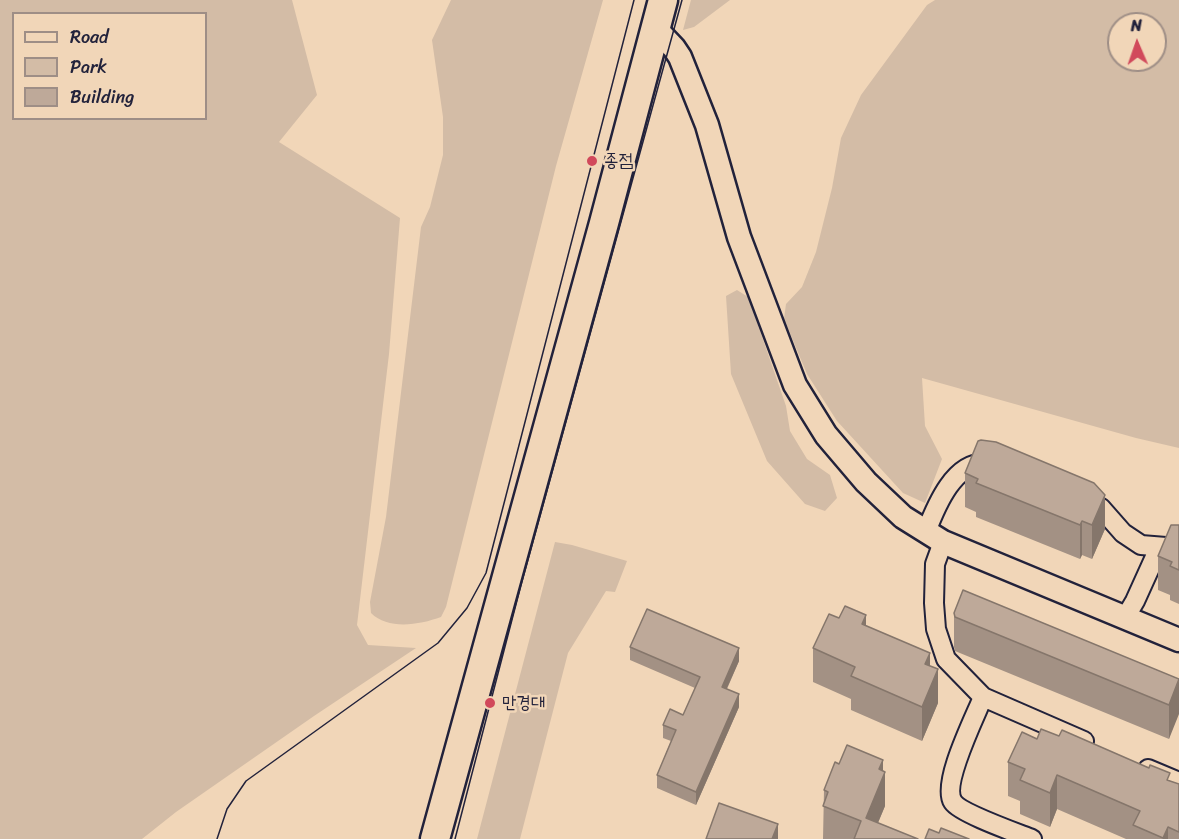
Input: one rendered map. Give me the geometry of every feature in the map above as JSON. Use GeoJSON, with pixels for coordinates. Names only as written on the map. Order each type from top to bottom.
{"type":"FeatureCollection","features":[{"type":"Feature","properties":{"kind":"main road"},"geometry":{"type":"LineString","coordinates":[[435,839],[663,0]]}},
{"type":"Feature","properties":{"kind":"street"},"geometry":{"type":"LineString","coordinates":[[656,29],[680,57],[707,125],[739,237],[795,385],[826,435],[866,482],[903,517],[934,537],[1179,640]]}},
{"type":"Feature","properties":{"kind":"street"},"geometry":{"type":"LineString","coordinates":[[1009,469],[978,462],[958,475],[937,503],[934,537],[934,603],[936,629],[946,659],[983,697],[1103,749]]}},
{"type":"Feature","properties":{"kind":"street"},"geometry":{"type":"LineString","coordinates":[[1070,495],[1101,508],[1123,533],[1141,545],[1179,548]]}},
{"type":"Feature","properties":{"kind":"street"},"geometry":{"type":"LineString","coordinates":[[1125,618],[1159,548]]}},
{"type":"Feature","properties":{"kind":"street"},"geometry":{"type":"LineString","coordinates":[[983,697],[951,778],[949,793],[953,803],[964,810],[1032,839]]}},
{"type":"Feature","properties":{"kind":"street"},"geometry":{"type":"LineString","coordinates":[[1136,763],[1179,782]]}},
{"type":"Feature","properties":{"kind":"green space"},"geometry":{"type":"Polygon","coordinates":[[[0,0],[292,0],[317,95],[279,142],[400,218],[389,354],[357,625],[368,645],[416,648],[176,812],[142,839],[0,839],[0,0]]]}},
{"type":"Feature","properties":{"kind":"green space"},"geometry":{"type":"Polygon","coordinates":[[[451,0],[603,0],[556,166],[446,607],[441,617],[414,624],[395,624],[386,622],[371,613],[370,602],[386,517],[421,227],[430,207],[443,155],[443,117],[432,40],[451,0]]]}},
{"type":"Feature","properties":{"kind":"green space"},"geometry":{"type":"Polygon","coordinates":[[[691,0],[730,0],[694,27],[683,30],[691,0]]]}},
{"type":"Feature","properties":{"kind":"green space"},"geometry":{"type":"Polygon","coordinates":[[[935,0],[1179,0],[1179,448],[922,378],[925,426],[942,459],[925,503],[903,493],[837,421],[807,374],[784,319],[786,304],[802,287],[816,252],[832,188],[841,138],[861,95],[927,5],[935,0]]]}},
{"type":"Feature","properties":{"kind":"green space"},"geometry":{"type":"Polygon","coordinates":[[[737,290],[748,297],[786,406],[790,431],[807,459],[830,475],[837,498],[825,511],[805,504],[767,461],[731,374],[726,296],[737,290]]]}},
{"type":"Feature","properties":{"kind":"green space"},"geometry":{"type":"Polygon","coordinates":[[[555,542],[627,561],[615,592],[606,591],[568,653],[520,839],[477,839],[555,542]]]}},
{"type":"Feature","properties":{"kind":"building"},"geometry":{"type":"Polygon","coordinates":[[[978,441],[996,442],[1094,483],[1105,495],[1092,525],[1082,521],[1080,525],[976,483],[978,479],[965,473],[978,441]]]}},
{"type":"Feature","properties":{"kind":"building"},"geometry":{"type":"Polygon","coordinates":[[[1171,525],[1179,525],[1179,570],[1170,566],[1172,562],[1158,556],[1171,525]]]}},
{"type":"Feature","properties":{"kind":"building"},"geometry":{"type":"Polygon","coordinates":[[[963,590],[1179,679],[1169,705],[955,617],[954,613],[963,590]]]}},
{"type":"Feature","properties":{"kind":"building"},"geometry":{"type":"Polygon","coordinates":[[[845,606],[866,615],[862,624],[930,653],[925,664],[938,669],[922,707],[851,676],[855,667],[813,648],[829,614],[839,618],[845,606]]]}},
{"type":"Feature","properties":{"kind":"building"},"geometry":{"type":"Polygon","coordinates":[[[647,609],[739,648],[722,687],[739,694],[696,792],[657,775],[676,730],[663,725],[670,709],[683,715],[700,677],[630,647],[647,609]]]}},
{"type":"Feature","properties":{"kind":"building"},"geometry":{"type":"Polygon","coordinates":[[[1041,729],[1059,736],[1062,730],[1149,768],[1150,765],[1170,773],[1167,780],[1179,784],[1179,832],[1168,827],[1163,838],[1133,825],[1140,811],[1057,775],[1050,793],[1020,780],[1025,769],[1008,762],[1022,732],[1037,739],[1041,729]]]}},
{"type":"Feature","properties":{"kind":"building"},"geometry":{"type":"Polygon","coordinates":[[[847,745],[883,760],[879,769],[885,772],[866,818],[918,839],[854,839],[861,821],[823,806],[828,792],[824,790],[835,762],[839,764],[847,745]]]}},
{"type":"Feature","properties":{"kind":"building"},"geometry":{"type":"Polygon","coordinates":[[[719,803],[778,824],[772,839],[706,839],[719,803]]]}},
{"type":"Feature","properties":{"kind":"building"},"geometry":{"type":"Polygon","coordinates":[[[941,828],[969,839],[925,839],[929,829],[939,833],[941,828]]]}},
{"type":"Feature","properties":{"kind":"tram line"},"geometry":{"type":"LineString","coordinates":[[217,839],[227,809],[246,781],[438,643],[467,608],[486,573],[634,0]]}},
{"type":"Feature","properties":{"kind":"tram line"},"geometry":{"type":"LineString","coordinates":[[455,839],[521,585],[682,0]]}},
{"type":"Feature","properties":{"kind":"place","name":"종점"},"geometry":{"type":"Point","coordinates":[592,161]}},
{"type":"Feature","properties":{"kind":"place","name":"만경대"},"geometry":{"type":"Point","coordinates":[490,703]}}]}
